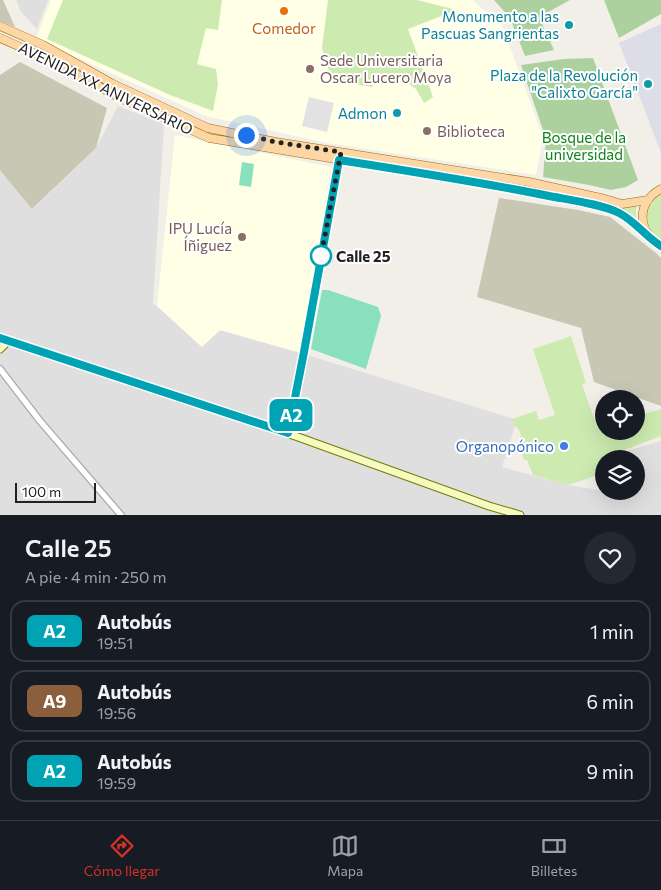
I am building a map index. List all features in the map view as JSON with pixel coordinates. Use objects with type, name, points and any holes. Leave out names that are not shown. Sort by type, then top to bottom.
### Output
[{"type":"main road","name":"AVENIDA XX ANIVERSARIO","points":[[0,26],[43,45],[113,84],[208,128],[340,156],[528,191],[607,208],[621,214],[661,246]]},
{"type":"main road","name":"AVENIDA XX ANIVERSARIO","points":[[0,38],[50,60],[122,99],[209,138],[529,182],[622,204],[648,200]]},
{"type":"main road","points":[[647,234],[643,223],[642,211],[654,192],[661,189]]},
{"type":"main road","points":[[0,338],[288,433],[489,506],[520,515]]},
{"type":"main road","points":[[0,349],[8,341]]},
{"type":"street","points":[[288,433],[340,156]]},
{"type":"street","points":[[0,369],[40,421],[121,515]]},
{"type":"shaded area","points":[[0,0],[3,0],[15,27],[0,21]]},
{"type":"shaded area","points":[[16,0],[48,0],[37,29],[21,12]]},
{"type":"shaded area","name":"Sede Universitaria Oscar Lucero Moya","points":[[51,0],[472,0],[502,25],[543,137],[536,175],[327,143],[206,116],[36,39]]},
{"type":"shaded area","name":"Plaza de la Revolución \"Calixto García\"","points":[[661,24],[661,153],[619,43]]},
{"type":"shaded area","points":[[20,62],[107,108],[96,148],[32,209],[0,170],[0,75]]},
{"type":"shaded area","points":[[309,97],[334,103],[327,132],[302,126]]},
{"type":"shaded area","points":[[118,106],[164,124],[153,304],[202,347],[220,330],[517,420],[502,467],[568,485],[595,490],[595,500],[645,500],[645,450],[630,450],[661,441],[661,515],[0,515],[0,170],[33,209],[96,148]]},
{"type":"shaded area","name":"IPU Lucía Íñiguez","points":[[175,135],[331,167],[301,353],[220,330],[202,347],[157,306]]},
{"type":"shaded area","points":[[499,198],[578,210],[610,217],[661,258],[661,406],[645,400],[645,390],[616,390],[594,382],[581,328],[477,297]]},
{"type":"green space","points":[[63,0],[222,0],[218,30],[206,28],[197,64],[216,69],[218,84],[213,111],[170,95],[47,39]]},
{"type":"green space","points":[[328,0],[417,0],[457,10],[408,29],[433,97],[424,103],[416,89],[408,83],[375,78],[372,87],[342,82],[330,75],[322,48]]},
{"type":"green space","points":[[494,0],[570,0],[539,17],[554,50],[525,56],[510,18]]},
{"type":"green space","points":[[604,0],[661,0],[661,14],[619,38]]},
{"type":"green space","name":"Bosque de la universidad","points":[[593,58],[638,180],[626,187],[611,190],[543,177],[546,139],[521,65],[564,59]]},
{"type":"green space","points":[[242,162],[254,164],[251,187],[239,185]]},
{"type":"green space","points":[[543,189],[622,206],[636,206],[636,223],[621,211],[544,192]]},
{"type":"green space","points":[[661,195],[661,241],[651,231],[647,218],[650,205]]},
{"type":"green space","points":[[322,290],[328,290],[378,307],[381,316],[366,369],[311,349]]},
{"type":"green space","points":[[571,336],[586,383],[582,384],[595,421],[595,440],[645,440],[645,413],[661,409],[661,436],[624,450],[595,450],[595,476],[568,485],[533,475],[527,460],[524,460],[519,444],[521,435],[512,419],[536,411],[539,420],[555,415],[533,349]]},
{"type":"bus line","name":"A2","points":[[0,338],[288,433],[339,160],[528,191],[607,208],[621,214],[661,246]]},
{"type":"place","name":"Comedor","points":[[284,11]]},
{"type":"place","name":"Monumento a las Pascuas Sangrientas","points":[[569,25]]},
{"type":"place","name":"Sede Universitaria Oscar Lucero Moya","points":[[310,69]]},
{"type":"place","name":"Plaza de la Revolución \"Calixto García\"","points":[[648,84]]},
{"type":"place","name":"Admon","points":[[397,113]]},
{"type":"place","name":"Biblioteca","points":[[427,131]]},
{"type":"place","name":"IPU Lucía Íñiguez","points":[[242,237]]},
{"type":"place","name":"Calle 25","points":[[321,256]]},
{"type":"place","name":"Organopónico","points":[[564,446]]},
{"type":"route","points":[[246,135],[276,142],[341,152],[321,256]]}]
